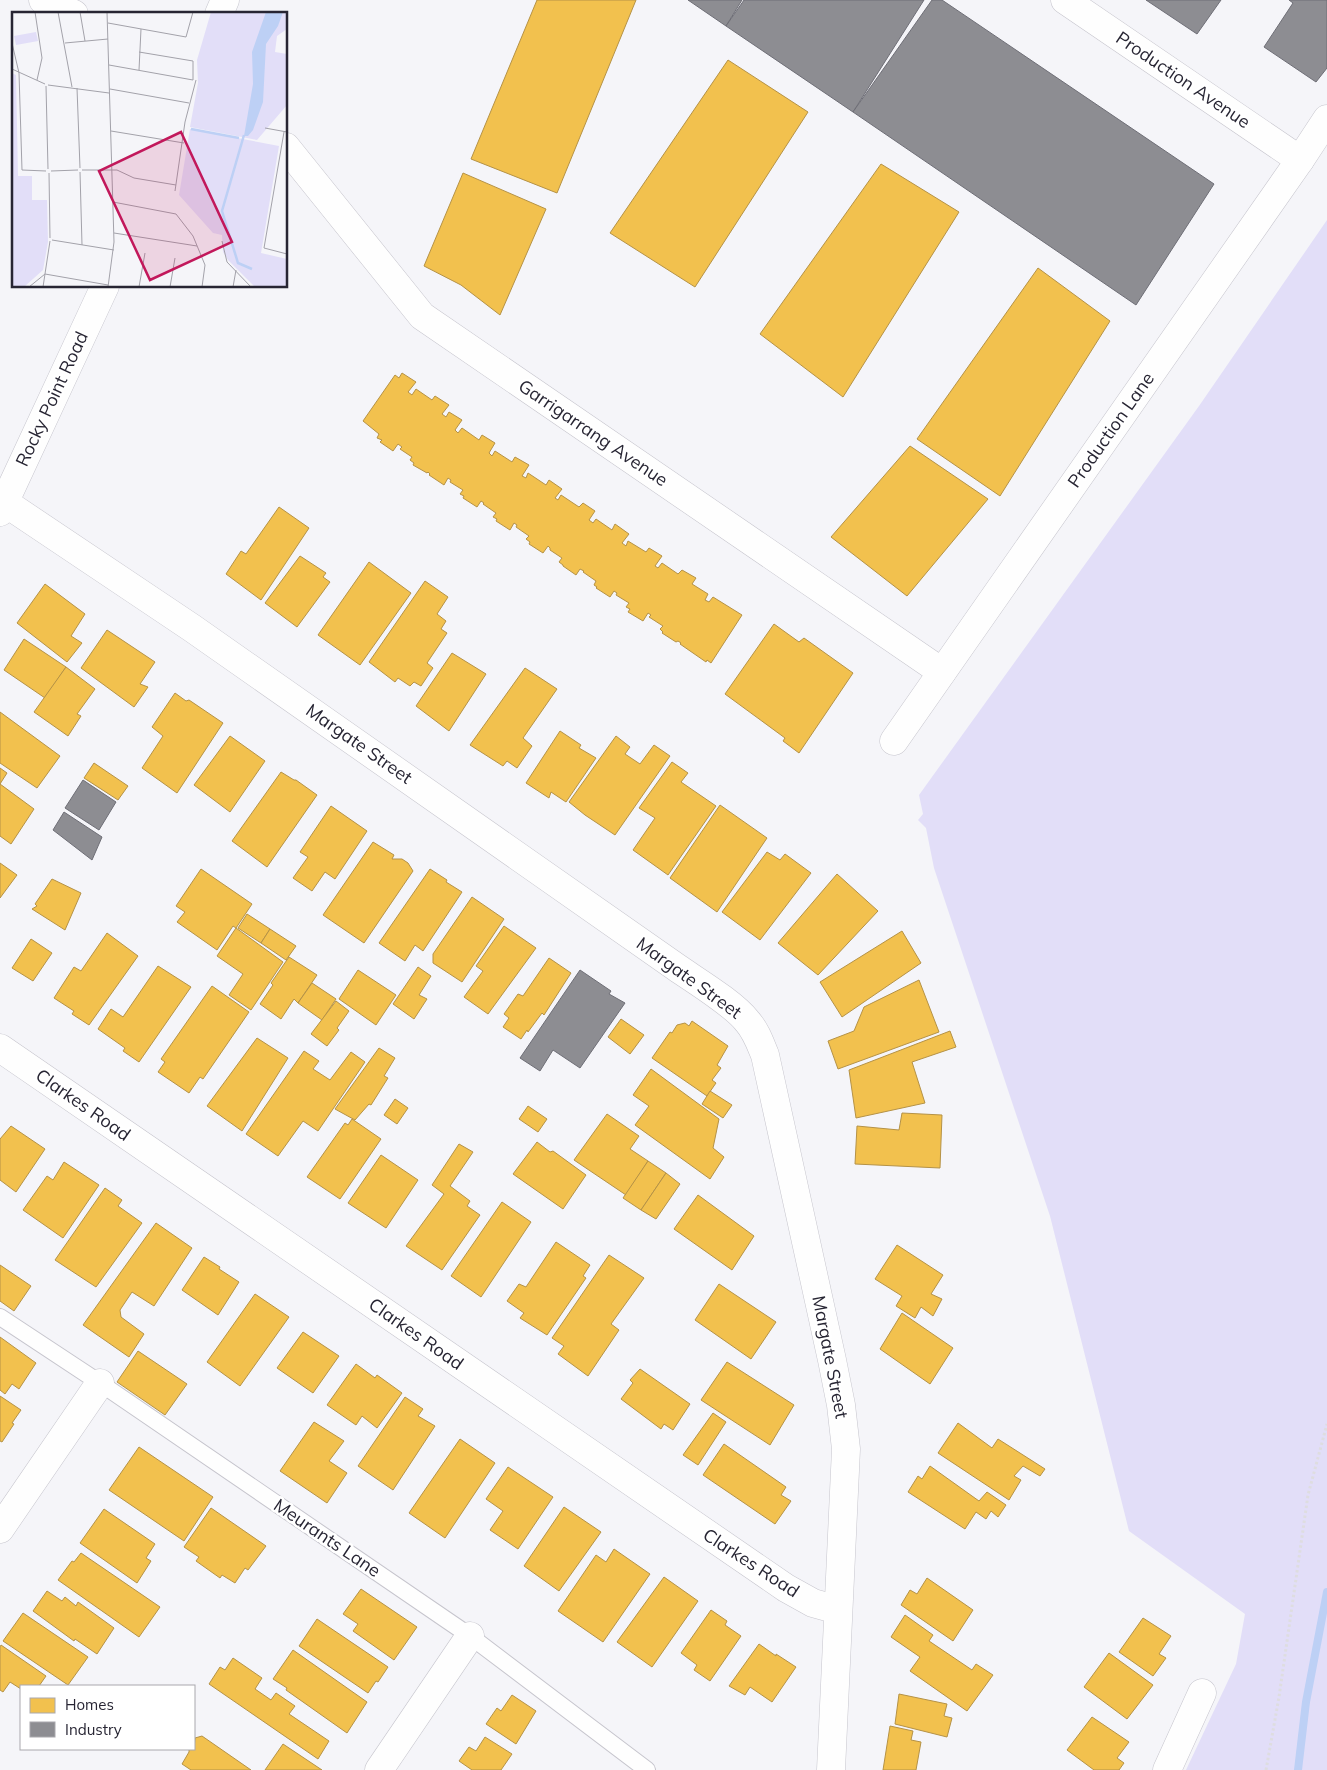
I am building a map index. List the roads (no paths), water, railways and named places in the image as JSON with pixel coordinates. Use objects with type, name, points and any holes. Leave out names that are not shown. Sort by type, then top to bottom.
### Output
[{"type":"street","points":[[43,0],[70,12]]},
{"type":"street","points":[[220,12],[225,0]]},
{"type":"street","name":"Production Avenue","points":[[1065,0],[1300,160]]},
{"type":"street","name":"Production Lane","points":[[894,741],[1327,119]]},
{"type":"street","name":"Garrigarrang Avenue","points":[[288,149],[422,316],[942,672]]},
{"type":"street","name":"Rocky Point Road","points":[[2,507],[104,288]]},
{"type":"street","name":"Margate Street","points":[[2,507],[200,634],[728,1004],[747,1020],[757,1035],[765,1055],[841,1405],[846,1450],[832,1770]]},
{"type":"street","name":"Clarkes Road","points":[[0,1048],[779,1583],[814,1603],[838,1610]]},
{"type":"street","points":[[0,1529],[100,1382]]},
{"type":"street","points":[[379,1770],[470,1636]]},
{"type":"street","points":[[1167,1770],[1202,1693]]},
{"type":"lane","name":"Meurants Lane","points":[[0,1317],[100,1382],[470,1636],[647,1770]]},
{"type":"waterway","points":[[1298,1770],[1306,1702],[1327,1592]]}]
